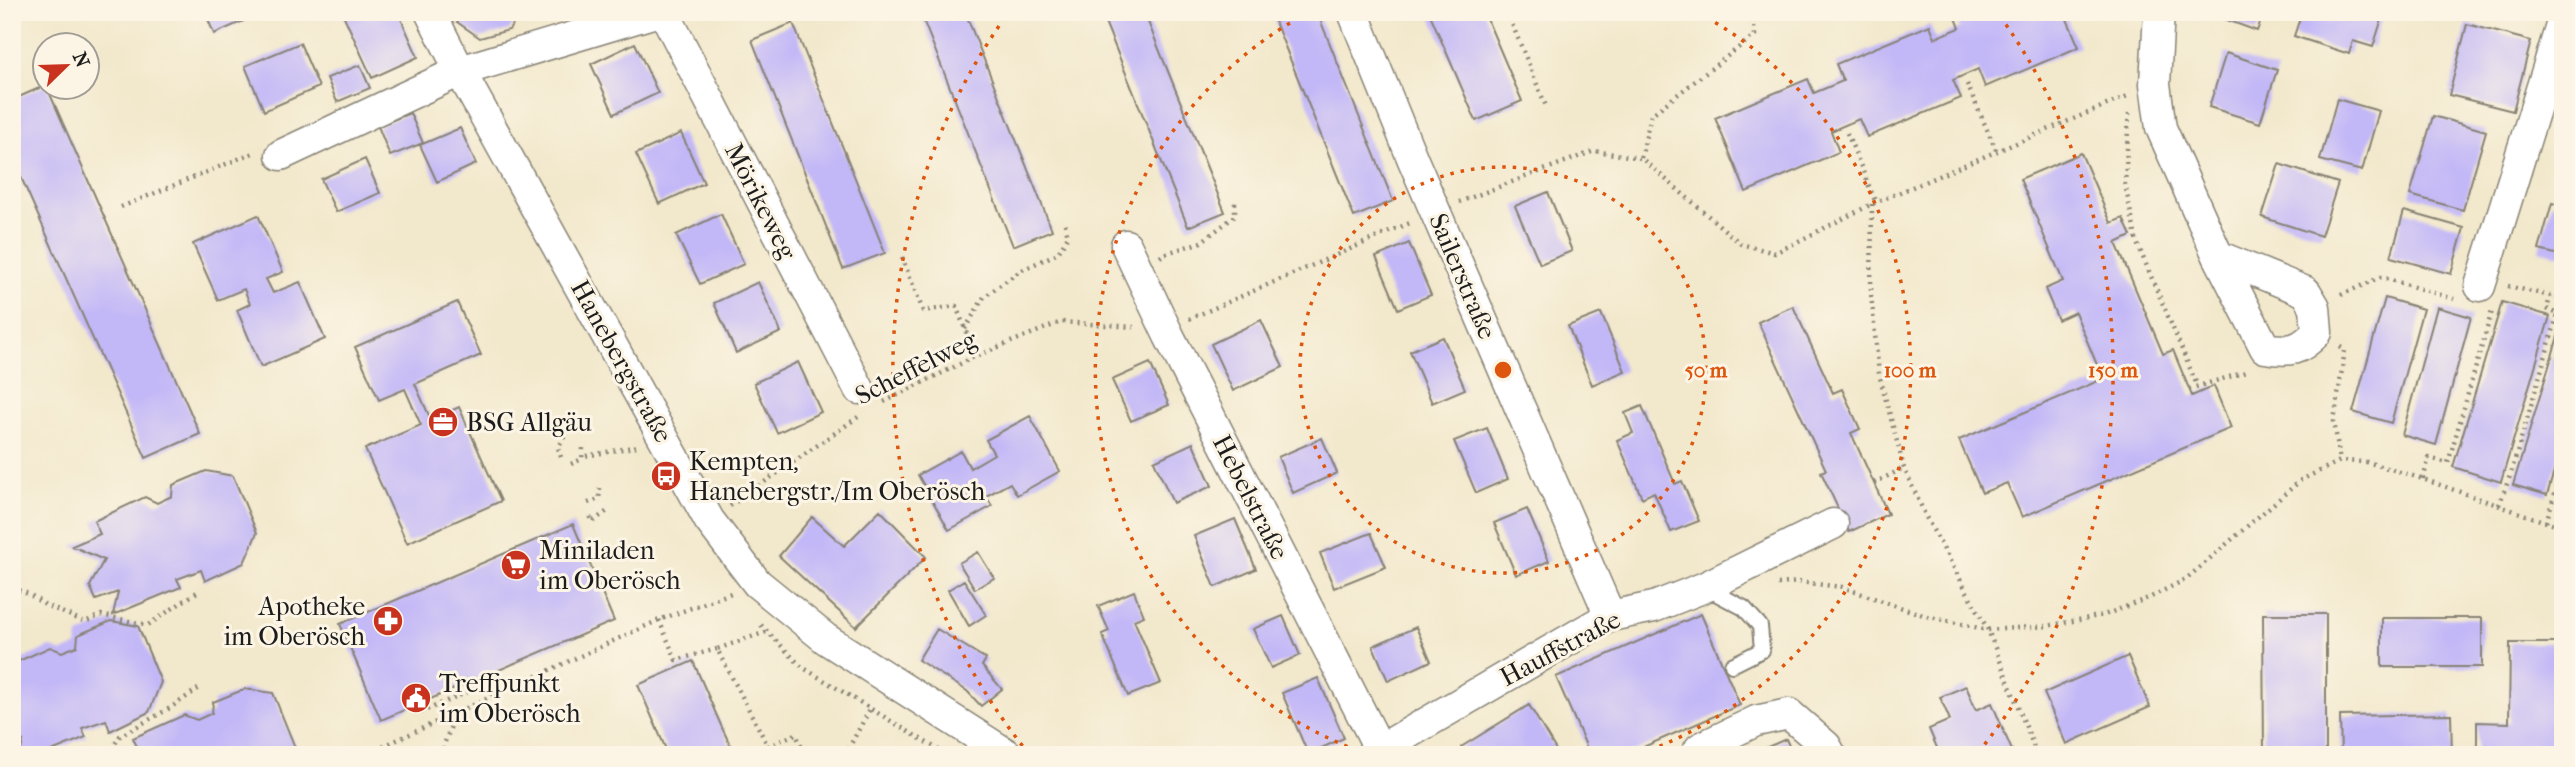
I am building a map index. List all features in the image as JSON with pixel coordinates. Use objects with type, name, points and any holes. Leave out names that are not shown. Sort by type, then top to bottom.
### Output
[{"type":"street","name":"Hanebergstraße","points":[[430,12],[460,71],[709,520],[757,583],[826,639],[1008,755]]},
{"type":"street","points":[[281,155],[460,71],[656,12]]},
{"type":"street","name":"Mörikeweg","points":[[664,12],[869,401]]},
{"type":"street","name":"Sailerstraße","points":[[1353,12],[1435,212],[1610,616]]},
{"type":"street","points":[[2159,12],[2155,84],[2161,128],[2218,256],[2265,348],[2287,351]]},
{"type":"street","points":[[2480,286],[2563,19],[2544,12]]},
{"type":"street","name":"Hebelstraße","points":[[1126,245],[1375,751]]},
{"type":"street","points":[[2218,256],[2306,292],[2315,307],[2317,332],[2306,344],[2248,372]]},
{"type":"street","name":"Hauffstraße","points":[[1375,751],[1610,616],[1654,607],[1705,587],[1833,524]]},
{"type":"street","points":[[1696,755],[1700,748],[1756,721],[1788,714],[1826,746],[1831,755]]},
{"type":"lane","points":[[1705,587],[1744,608],[1760,626],[1762,650],[1732,665]]},
{"type":"path","points":[[1507,12],[1546,106]]},
{"type":"path","points":[[1641,158],[1651,115],[1755,35],[1753,12]]},
{"type":"path","points":[[1967,84],[1997,152]]},
{"type":"path","points":[[1166,329],[1435,212],[1594,151],[1641,158],[1741,244],[1775,253],[1874,204],[2130,95],[2125,184],[2137,243],[2197,384]]},
{"type":"path","points":[[1847,133],[1874,204],[1871,295],[1879,374],[1904,468],[1927,519],[1987,630],[2037,755]]},
{"type":"path","points":[[121,207],[275,144],[281,155]]},
{"type":"path","points":[[1141,276],[1164,254],[1201,242],[1235,216],[1235,198]]},
{"type":"path","points":[[965,329],[984,298],[1020,271],[1058,253],[1068,236],[1064,220]]},
{"type":"path","points":[[902,257],[923,311],[956,306],[976,356]]},
{"type":"path","points":[[2315,307],[2381,277],[2420,288]]},
{"type":"path","points":[[2423,479],[2429,458],[2448,463],[2496,299],[2480,286]]},
{"type":"path","points":[[2539,294],[2563,299]]},
{"type":"path","points":[[2499,505],[2558,314],[2547,309],[2550,297]]},
{"type":"path","name":"Scheffelweg","points":[[709,520],[869,401],[976,356],[1061,322],[1166,329]]},
{"type":"path","points":[[2340,461],[2334,421],[2345,350]]},
{"type":"path","points":[[2189,389],[2197,384],[2248,372]]},
{"type":"path","points":[[561,457],[558,448],[573,424]]},
{"type":"path","points":[[586,456],[642,445]]},
{"type":"path","points":[[571,464],[582,460],[583,449]]},
{"type":"path","points":[[1777,584],[1799,582],[1842,587],[1926,617],[1987,630],[2047,626],[2104,615],[2151,597],[2186,579],[2301,480],[2340,461],[2367,462],[2563,528]]},
{"type":"path","points":[[2546,522],[2563,467]]},
{"type":"path","points":[[1874,483],[1904,468]]},
{"type":"path","points":[[589,503],[599,499],[600,488]]},
{"type":"path","points":[[590,517],[592,522],[609,510]]},
{"type":"path","points":[[363,755],[659,620],[757,583]]},
{"type":"path","points":[[12,588],[85,622],[102,615],[148,625],[200,590]]},
{"type":"path","points":[[659,620],[676,660],[766,632]]},
{"type":"path","points":[[717,649],[771,755]]},
{"type":"path","points":[[419,704],[422,712],[488,683],[493,696]]},
{"type":"path","points":[[108,755],[120,736],[201,687]]},
{"type":"path","points":[[845,755],[870,709]]},
{"type":"path","points":[[440,755],[456,713]]},
{"type":"path","points":[[768,746],[796,734],[805,755]]},
{"type":"path","points":[[2165,755],[2173,751],[2174,755]]},
{"type":"building","points":[[205,12],[264,12],[214,34]]},
{"type":"building","points":[[342,12],[398,12],[418,57],[372,78]]},
{"type":"building","points":[[464,12],[522,12],[509,30],[480,38],[457,22]]},
{"type":"building","points":[[920,12],[965,12],[1052,230],[1013,246]]},
{"type":"building","points":[[1101,12],[1144,12],[1225,212],[1188,227]]},
{"type":"building","points":[[1271,12],[1317,12],[1393,201],[1354,217]]},
{"type":"building","points":[[1429,12],[1484,12],[1522,101],[1476,121]]},
{"type":"building","points":[[2064,12],[2079,47],[1985,87],[1978,69],[1953,80],[1961,98],[1867,137],[1859,119],[1831,131],[1839,152],[1746,192],[1715,118],[1808,79],[1814,93],[1843,81],[1836,64],[1930,25],[1935,38],[1960,28],[1954,13]]},
{"type":"building","points":[[2205,12],[2264,12],[2257,31]]},
{"type":"building","points":[[2302,12],[2384,12],[2373,47],[2353,41],[2349,54],[2294,36]]},
{"type":"building","points":[[793,23],[885,253],[843,269],[752,40]]},
{"type":"building","points":[[2467,24],[2531,41],[2513,111],[2449,95]]},
{"type":"building","points":[[300,43],[319,87],[264,111],[245,66]]},
{"type":"building","points":[[635,43],[658,93],[614,114],[591,64]]},
{"type":"building","points":[[2226,53],[2277,70],[2260,123],[2209,107]]},
{"type":"building","points":[[360,65],[370,88],[337,102],[327,78]]},
{"type":"building","points":[[32,91],[32,102],[54,102],[200,434],[146,458],[12,157],[12,100]]},
{"type":"building","points":[[2337,99],[2379,111],[2362,171],[2320,160]]},
{"type":"building","points":[[410,113],[423,143],[390,156],[378,126]]},
{"type":"building","points":[[2433,116],[2486,131],[2463,210],[2410,195]]},
{"type":"building","points":[[460,128],[476,164],[437,182],[420,145]]},
{"type":"building","points":[[681,133],[704,183],[659,204],[636,154]]},
{"type":"building","points":[[2081,153],[2111,223],[2123,218],[2131,236],[2116,243],[2163,354],[2173,350],[2192,396],[2214,386],[2231,428],[2022,517],[2007,483],[1982,493],[1959,440],[2103,379],[2075,312],[2058,320],[2045,289],[2063,281],[2020,179]]},
{"type":"building","points":[[365,159],[380,193],[336,212],[321,179]]},
{"type":"building","points":[[2279,164],[2338,183],[2321,236],[2262,217]]},
{"type":"building","points":[[1548,192],[1572,251],[1540,264],[1515,206]]},
{"type":"building","points":[[2552,203],[2563,206],[2563,256],[2539,250]]},
{"type":"building","points":[[2404,211],[2464,228],[2451,274],[2391,257]]},
{"type":"building","points":[[721,214],[744,264],[700,284],[676,235]]},
{"type":"building","points":[[258,215],[283,272],[266,279],[273,293],[300,282],[325,339],[261,367],[237,310],[250,304],[244,289],[218,300],[193,244]]},
{"type":"building","points":[[1409,243],[1431,295],[1398,309],[1376,257]]},
{"type":"building","points":[[758,282],[781,332],[736,353],[714,303]]},
{"type":"building","points":[[2385,298],[2423,309],[2391,423],[2353,412]]},
{"type":"building","name":"BSG Allgäu","points":[[457,302],[481,355],[415,384],[431,420],[459,407],[501,501],[407,543],[365,449],[421,425],[405,389],[379,400],[355,347]]},
{"type":"building","points":[[2502,302],[2550,316],[2501,482],[2453,467]]},
{"type":"building","points":[[1793,306],[1833,393],[1842,389],[1860,429],[1851,433],[1888,514],[1849,532],[1821,472],[1826,470],[1758,322]]},
{"type":"building","points":[[2437,307],[2471,317],[2436,445],[2402,435]]},
{"type":"building","points":[[1601,313],[1625,371],[1592,385],[1568,326]]},
{"type":"building","points":[[1261,320],[1283,367],[1233,391],[1211,344]]},
{"type":"building","points":[[2563,320],[2563,442],[2547,495],[2513,485]]},
{"type":"building","points":[[1443,337],[1465,389],[1432,403],[1410,351]]},
{"type":"building","points":[[798,362],[821,412],[777,433],[754,383]]},
{"type":"building","points":[[1150,363],[1169,405],[1131,421],[1112,380]]},
{"type":"building","points":[[1642,406],[1675,484],[1682,481],[1699,521],[1671,532],[1654,492],[1642,498],[1617,440],[1633,433],[1625,413]]},
{"type":"building","points":[[1030,416],[1060,471],[1017,495],[1010,483],[986,496],[992,506],[949,530],[918,475],[961,451],[970,468],[994,454],[986,440]]},
{"type":"building","points":[[1487,428],[1508,479],[1476,493],[1454,441]]},
{"type":"building","points":[[1322,438],[1337,473],[1293,493],[1278,457]]},
{"type":"building","points":[[1193,443],[1212,486],[1173,503],[1154,461]]},
{"type":"building","points":[[206,471],[233,476],[257,533],[244,563],[205,581],[201,570],[177,579],[181,587],[113,615],[118,592],[96,600],[90,586],[104,560],[72,546],[100,534],[94,521],[145,497],[157,503],[172,496],[173,485]]},
{"type":"building","points":[[1527,509],[1549,561],[1516,575],[1494,523]]},
{"type":"building","points":[[880,510],[926,557],[856,627],[779,556],[812,517],[844,546]]},
{"type":"building","points":[[1235,519],[1256,569],[1215,587],[1194,536]]},
{"type":"building","points":[[573,524],[614,621],[381,720],[340,624]]},
{"type":"building","points":[[1371,533],[1386,567],[1334,588],[1320,553]]},
{"type":"building","points":[[978,552],[994,578],[975,589],[959,563]]},
{"type":"building","points":[[964,580],[986,615],[969,626],[948,590]]},
{"type":"building","points":[[1134,591],[1144,616],[1134,620],[1161,683],[1128,696],[1102,634],[1109,631],[1098,606]]},
{"type":"building","points":[[1701,614],[1740,705],[1625,755],[1590,755],[1556,677]]},
{"type":"building","points":[[2263,614],[2326,614],[2326,755],[2264,755]]},
{"type":"building","points":[[1283,616],[1300,655],[1271,668],[1253,629]]},
{"type":"building","points":[[2382,618],[2482,618],[2482,667],[2382,667]]},
{"type":"building","points":[[111,621],[138,626],[161,682],[149,712],[110,731],[106,720],[82,728],[86,737],[42,755],[20,755],[23,741],[12,745],[12,664],[50,647],[62,652],[77,646],[78,635]]},
{"type":"building","points":[[1416,627],[1431,661],[1388,681],[1373,646]]},
{"type":"building","points":[[937,629],[986,659],[982,666],[1002,689],[981,706],[967,691],[918,660]]},
{"type":"building","points":[[2510,643],[2563,643],[2563,755],[2477,755],[2477,722],[2509,723]]},
{"type":"building","points":[[2128,656],[2150,707],[2066,744],[2044,693]]},
{"type":"building","points":[[693,661],[735,755],[668,754],[638,685]]},
{"type":"building","points":[[1318,678],[1344,738],[1308,754],[1282,693]]},
{"type":"building","points":[[1966,686],[1976,710],[1992,703],[2013,753],[1940,755],[1929,729],[1950,720],[1940,697]]},
{"type":"building","points":[[245,689],[273,693],[296,750],[294,755],[130,755],[139,751],[133,738],[184,715],[197,720],[212,713],[213,702]]},
{"type":"building","points":[[1529,705],[1559,755],[1465,755],[1461,747]]},
{"type":"building","points":[[2451,714],[2452,755],[2341,755],[2340,716]]},
{"type":"building","points":[[1786,739],[1793,755],[1749,755]]},
{"type":"place","name":"BSG Allgäu","points":[[443,422]]},
{"type":"place","name":"Kempten, Hanebergstr./Im Oberösch","points":[[666,476]]},
{"type":"place","name":"Miniladen im Oberösch","points":[[516,565]]},
{"type":"place","name":"Apotheke im Oberösch","points":[[388,621]]},
{"type":"place","name":"Treffpunkt im Oberösch","points":[[416,698]]}]
